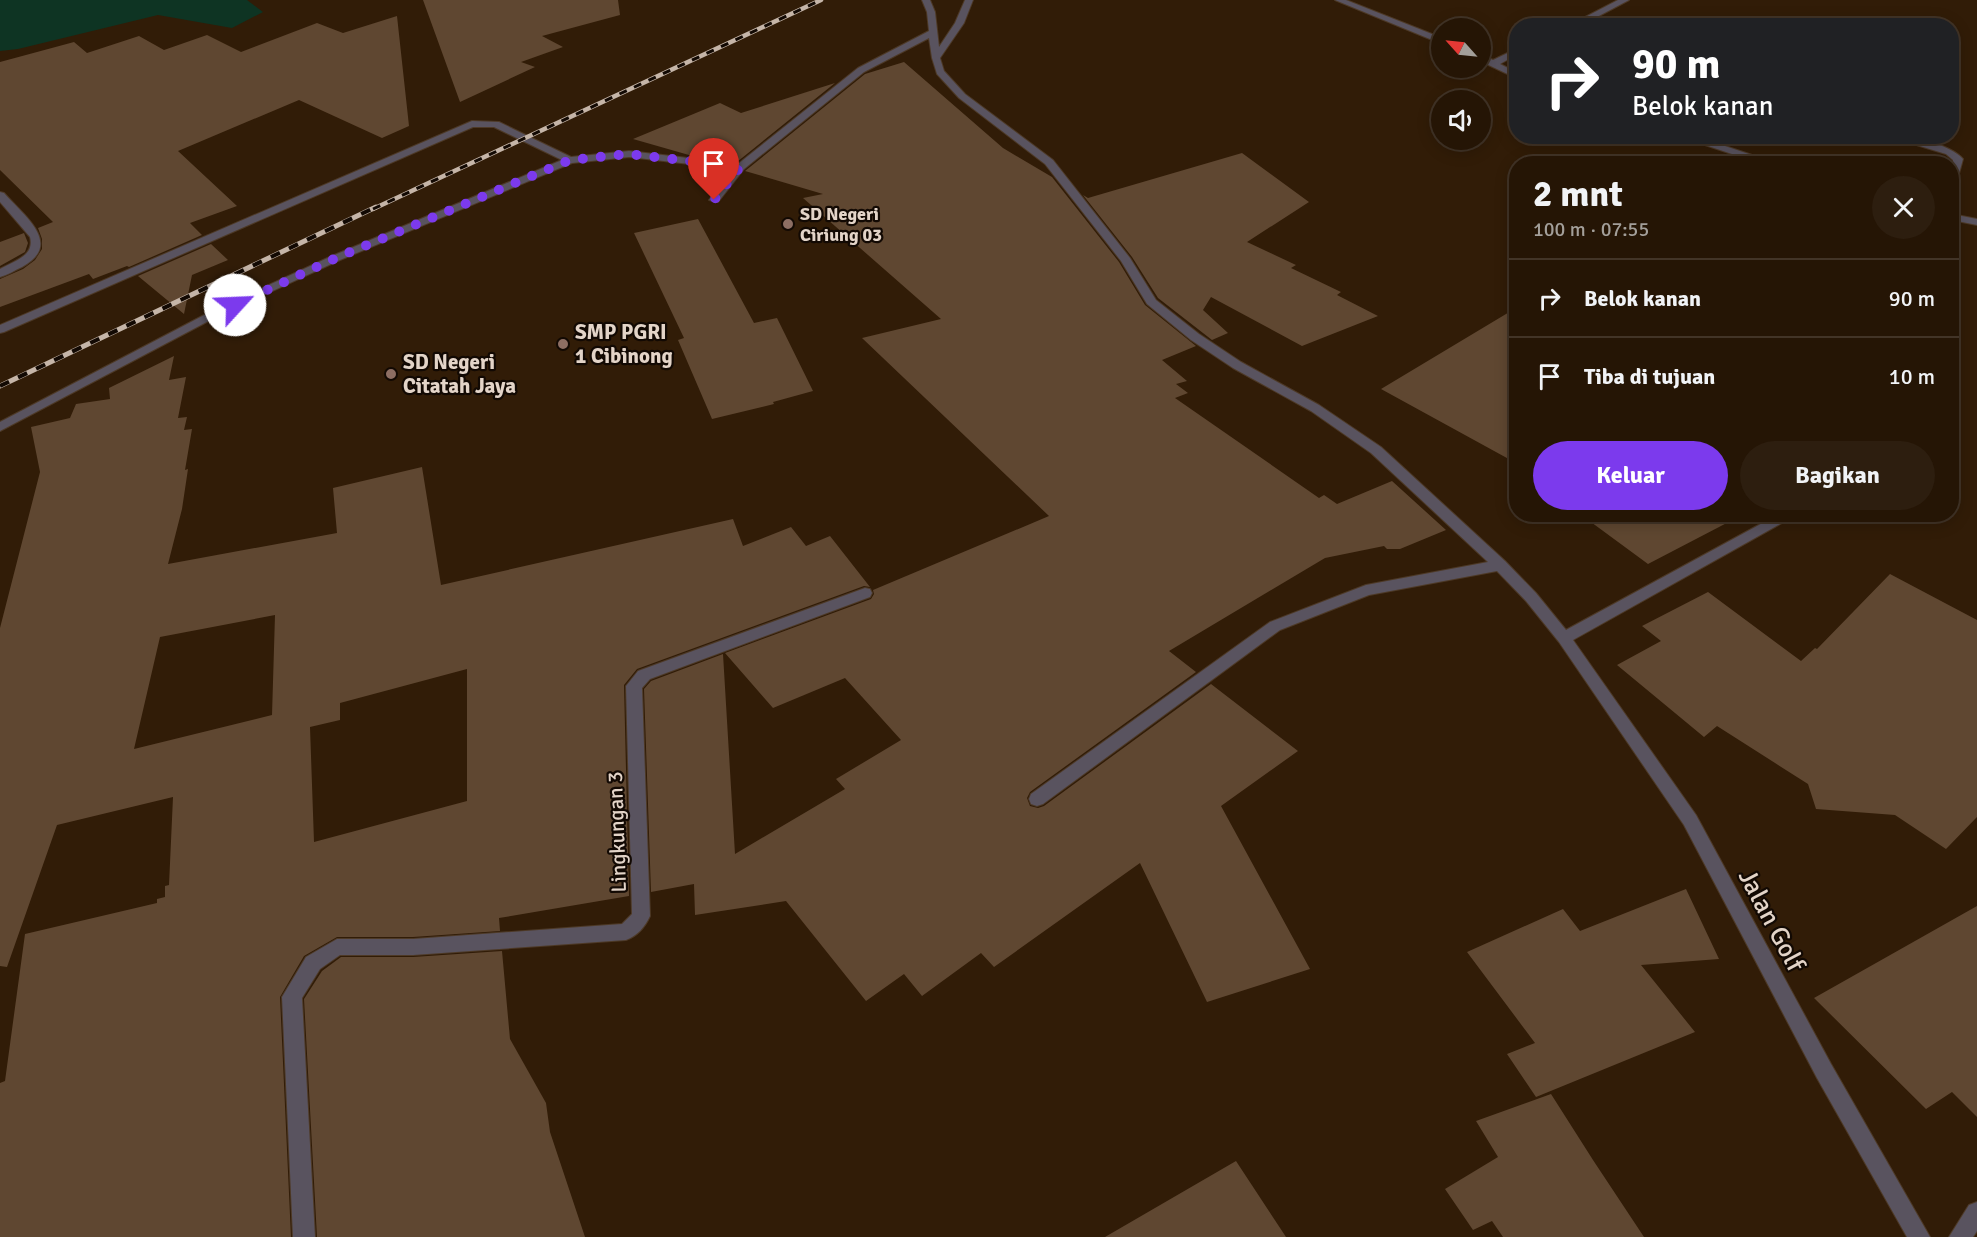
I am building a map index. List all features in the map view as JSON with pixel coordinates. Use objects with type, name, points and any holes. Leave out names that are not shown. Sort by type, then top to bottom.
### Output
[{"type":"street","points":[[926,0],[934,32],[936,58]]},
{"type":"street","points":[[936,58],[966,12],[969,0]]},
{"type":"street","points":[[1340,0],[1431,37]]},
{"type":"street","points":[[1588,18],[1625,0]]},
{"type":"street","points":[[714,200],[740,167],[861,70],[934,32]]},
{"type":"street","points":[[1495,63],[1509,56]]},
{"type":"street","name":"Jalan Golf","points":[[936,58],[940,72],[962,96],[1049,162],[1126,260],[1150,302],[1237,366],[1315,408],[1376,450],[1500,565],[1531,597],[1564,638],[1690,820],[1824,1071],[1918,1237]]},
{"type":"street","points":[[1491,61],[1509,71]]},
{"type":"street","points":[[1,327],[472,124],[496,124],[570,160]]},
{"type":"street","points":[[1709,144],[1748,156]]},
{"type":"street","points":[[1921,144],[1950,152],[1955,156]]},
{"type":"street","points":[[0,428],[225,310],[336,258],[570,160],[629,154],[740,167]]},
{"type":"street","points":[[0,195],[39,243],[37,250],[30,257],[0,274]]},
{"type":"street","points":[[1959,218],[1977,222]]},
{"type":"street","points":[[1564,638],[1776,522]]},
{"type":"street","points":[[1037,799],[1275,626],[1366,590],[1500,565]]},
{"type":"street","name":"Lingkungan 3","points":[[304,1237],[292,997],[313,963],[337,947],[413,946],[626,932],[641,915],[634,686],[644,675],[865,593]]},
{"type":"street","points":[[1960,1237],[1977,1213]]},
{"type":"green space","points":[[0,0],[247,0],[263,12],[232,28],[158,15],[18,49],[0,51]]},
{"type":"building","points":[[423,0],[618,0],[620,15],[542,36],[563,47],[521,62],[535,67],[460,102]]},
{"type":"building","points":[[397,16],[409,126],[382,138],[299,100],[178,151],[237,206],[190,223],[202,235],[129,267],[93,279],[89,274],[0,307],[0,279],[23,269],[35,260],[42,249],[42,239],[38,228],[53,222],[0,170],[0,62],[74,42],[87,53],[139,36],[164,50],[207,35],[241,52],[317,23],[343,33]]},
{"type":"building","points":[[904,62],[1003,148],[1052,177],[1119,262],[1145,305],[1196,346],[1162,360],[1187,381],[1176,384],[1188,393],[1175,398],[1319,498],[1324,495],[1337,504],[1392,481],[1446,530],[1400,549],[1387,549],[1384,546],[1325,558],[1169,651],[1196,672],[1030,792],[1027,798],[1030,806],[1038,808],[1044,806],[1211,684],[1298,751],[1221,806],[1310,969],[1207,1002],[1140,863],[994,967],[981,953],[922,996],[904,974],[866,1001],[786,901],[695,915],[694,884],[651,892],[644,689],[651,681],[723,654],[735,854],[845,789],[836,779],[901,740],[845,678],[773,708],[725,653],[871,599],[874,594],[873,590],[1049,516],[862,338],[941,319],[803,198],[823,194],[745,171],[865,74]]},
{"type":"building","points":[[835,83],[737,162],[696,157],[633,139],[720,103],[741,113]]},
{"type":"building","points":[[1242,153],[1309,202],[1247,242],[1296,265],[1291,268],[1341,292],[1337,295],[1378,316],[1302,346],[1211,297],[1203,310],[1228,333],[1212,340],[1158,298],[1132,257],[1083,195],[1088,198]]},
{"type":"building","points":[[698,219],[754,323],[777,318],[813,391],[773,402],[774,404],[712,419],[678,340],[684,338],[634,233]]},
{"type":"building","points":[[24,233],[28,243],[25,252],[0,266],[0,242]]},
{"type":"building","points":[[211,244],[228,260],[192,275],[184,314],[138,276]]},
{"type":"building","points":[[1509,312],[1509,459],[1381,389]]},
{"type":"building","points":[[174,356],[169,380],[186,377],[178,418],[187,417],[184,430],[192,429],[185,470],[188,469],[182,509],[168,564],[337,533],[333,488],[422,467],[441,585],[733,519],[743,546],[791,527],[806,546],[830,536],[870,587],[864,586],[637,669],[624,685],[629,896],[499,918],[500,931],[413,937],[337,937],[304,956],[280,997],[291,1237],[0,1237],[0,1083],[5,1081],[25,934],[157,903],[157,899],[165,897],[165,886],[169,885],[173,797],[57,825],[7,967],[0,966],[0,628],[40,472],[31,427],[70,418],[76,404],[110,399],[109,388]],"holes":[[[275,615],[272,715],[134,749],[160,637]],[[467,669],[467,801],[314,842],[310,727],[340,720],[340,703]]]},
{"type":"building","points":[[1591,522],[1729,522],[1648,564]]},
{"type":"building","points":[[1890,574],[1977,620],[1977,817],[1946,849],[1895,815],[1816,809],[1808,784],[1717,726],[1704,737],[1617,665],[1661,641],[1642,626],[1708,592],[1801,661],[1815,648],[1817,649]]},
{"type":"building","points":[[1686,889],[1719,959],[1641,965],[1695,1032],[1536,1097],[1507,1054],[1535,1043],[1467,952],[1563,909],[1580,931]]},
{"type":"building","points":[[1977,906],[1977,1117],[1952,1092],[1926,1109],[1814,998]]},
{"type":"building","points":[[502,951],[510,1039],[546,1103],[550,1132],[585,1237],[317,1237],[304,999],[322,971],[341,957],[413,957]]},
{"type":"building","points":[[1551,1094],[1644,1237],[1503,1237],[1492,1221],[1473,1230],[1445,1189],[1498,1157],[1476,1121]]},
{"type":"building","points":[[1236,1161],[1286,1237],[1105,1237]]},
{"type":"railway","points":[[373,209],[821,0]]},
{"type":"railway","points":[[0,386],[376,207]]},
{"type":"place","name":"SD Negeri Ciriung 03","points":[[788,224]]},
{"type":"place","name":"SMP PGRI 1 Cibinong","points":[[563,344]]},
{"type":"place","name":"SD Negeri Citatah Jaya","points":[[391,374]]},
{"type":"route","points":[[235,305],[336,258],[570,160],[629,154],[663,156],[740,167],[714,200]]}]
